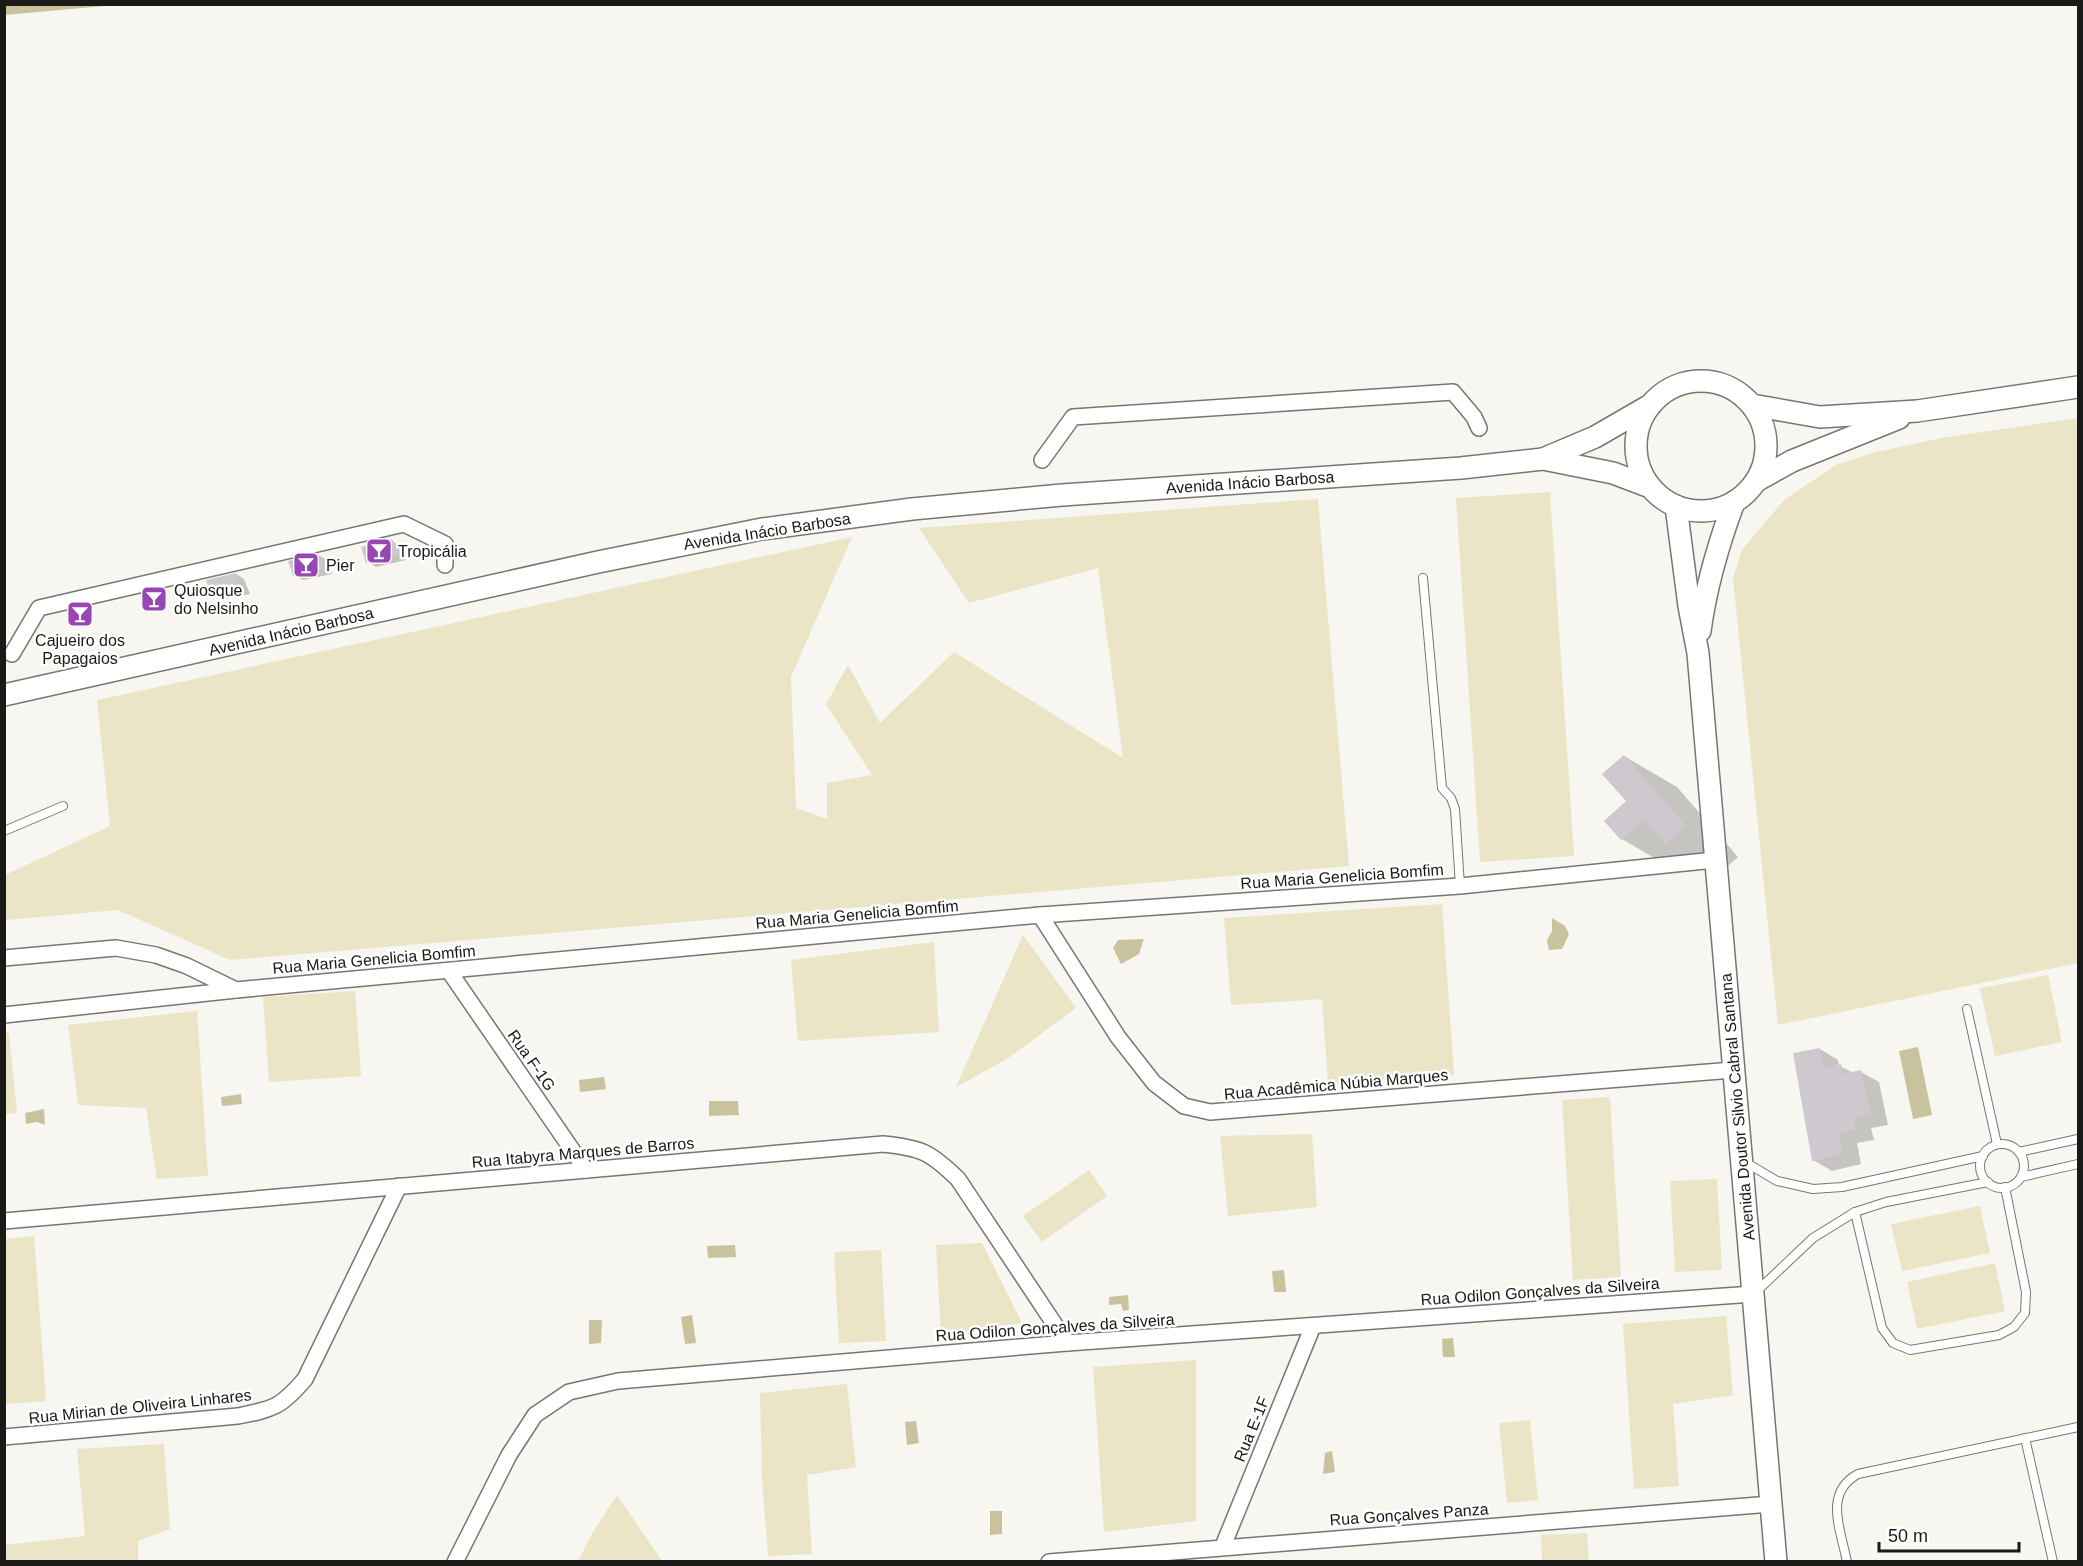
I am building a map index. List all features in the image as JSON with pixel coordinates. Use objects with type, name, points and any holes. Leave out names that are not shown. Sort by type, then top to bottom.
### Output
[{"type":"main road","points":[[1707,380],[1724,384],[1739,393],[1752,405],[1760,419],[1766,443],[1763,467],[1756,482],[1746,493],[1734,502],[1706,511],[1676,506],[1662,498],[1650,487],[1641,472],[1635,439],[1639,422],[1647,407],[1659,394],[1690,381],[1707,380]]},
{"type":"main road","points":[[1752,405],[1820,417],[1917,411],[2079,387]]},
{"type":"main road","name":"Avenida Inácio Barbosa","points":[[4,695],[598,562],[762,529],[912,509],[1062,495],[1461,468],[1543,459],[1595,437],[1647,407]]},
{"type":"main road","points":[[1756,482],[1792,461],[1917,411]]},
{"type":"main road","name":"Avenida Inácio Barbosa","points":[[1543,459],[1613,473],[1650,487]]},
{"type":"main road","name":"Avenida Doutor Silvio Cabral Santana","points":[[1698,653],[1706,592],[1717,549],[1734,502]]},
{"type":"main road","name":"Avenida Doutor Silvio Cabral Santana","points":[[1676,506],[1689,606],[1698,653],[1776,1562]]},
{"type":"street","points":[[1042,460],[1073,417],[1453,392],[1474,417],[1479,428]]},
{"type":"street","points":[[12,654],[39,608],[404,524],[445,544],[445,565]]},
{"type":"street","name":"Rua Maria Genelicia Bomfim","points":[[4,1015],[236,990],[1040,915],[1460,886],[1715,860]]},
{"type":"street","name":"Rua Acadêmica Núbia Marques","points":[[1040,915],[1118,1037],[1154,1083],[1184,1106],[1209,1112],[1732,1070]]},
{"type":"street","points":[[4,958],[116,948],[156,955],[187,966],[236,990]]},
{"type":"street","name":"Rua F-1G","points":[[449,970],[586,1170]]},
{"type":"street","name":"Rua Itabyra Marques de Barros","points":[[4,1221],[883,1144],[914,1147],[939,1160],[958,1179],[1067,1342]]},
{"type":"street","name":"Rua Mirian de Oliveira Linhares","points":[[4,1437],[238,1416],[268,1410],[289,1398],[305,1379],[399,1186]]},
{"type":"street","name":"Rua Odilon Gonçalves da Silveira","points":[[455,1562],[509,1455],[534,1415],[569,1392],[618,1381],[1067,1342],[1753,1294]]},
{"type":"street","name":"Rua E-1F","points":[[1223,1546],[1313,1326]]},
{"type":"street","name":"Rua Gonçalves Panza","points":[[1049,1562],[1223,1546],[1771,1504]]},
{"type":"lane","points":[[1423,578],[1442,788],[1451,798],[1455,809],[1460,886]]},
{"type":"lane","points":[[4,831],[63,806]]},
{"type":"lane","points":[[1967,1009],[1997,1144]]},
{"type":"lane","points":[[2019,1152],[2079,1139]]},
{"type":"lane","points":[[2021,1177],[2024,1164],[2019,1152],[2010,1145],[1997,1144],[1986,1150],[1981,1170],[1988,1182],[1999,1187],[2012,1185],[2021,1177],[2079,1164]]},
{"type":"lane","points":[[1742,1160],[1777,1181],[1813,1189],[1842,1186],[1983,1156]]},
{"type":"lane","points":[[1753,1294],[1813,1238],[1855,1212],[1886,1202],[1988,1182]]},
{"type":"lane","points":[[1855,1212],[1882,1328],[1893,1343],[1910,1350],[2000,1335],[2014,1327],[2025,1313],[2026,1292],[2006,1187]]},
{"type":"lane","points":[[1847,1562],[1836,1503],[1839,1492],[1847,1480],[1858,1474],[2079,1427]]},
{"type":"lane","points":[[2025,1438],[2053,1562]]},
{"type":"shaded area","points":[[5,4],[116,4],[116,5],[5,15]]},
{"type":"shaded area","points":[[2078,418],[2078,963],[1778,1025],[1733,578],[1742,550],[1784,500],[1836,465],[1872,453],[1941,438]]},
{"type":"shaded area","points":[[1550,492],[1574,856],[1480,862],[1456,498]]},
{"type":"shaded area","points":[[1318,499],[1349,866],[230,960],[118,910],[5,920],[5,875],[110,826],[97,700],[852,537],[791,677],[796,808],[827,819],[827,783],[872,775],[826,704],[848,665],[880,723],[954,652],[1123,758],[1098,568],[969,603],[919,528]]},
{"type":"shaded area","points":[[1442,904],[1454,1075],[1328,1083],[1322,999],[1231,1005],[1224,918]]},
{"type":"shaded area","points":[[1552,918],[1565,926],[1569,934],[1562,949],[1549,950],[1547,940],[1552,931]]},
{"type":"shaded area","points":[[1023,935],[1076,1008],[1007,1059],[956,1087]]},
{"type":"shaded area","points":[[1144,939],[1139,954],[1121,964],[1113,948],[1118,940]]},
{"type":"shaded area","points":[[934,942],[939,1032],[798,1041],[791,960]]},
{"type":"shaded area","points":[[2048,975],[2062,1042],[1995,1056],[1980,988]]},
{"type":"shaded area","points":[[355,991],[361,1076],[269,1082],[263,997]]},
{"type":"shaded area","points":[[197,1011],[208,1176],[157,1179],[146,1108],[78,1105],[68,1025]]},
{"type":"shaded area","points":[[5,1033],[9,1033],[17,1113],[5,1114]]},
{"type":"shaded area","points":[[1918,1047],[1932,1115],[1913,1119],[1899,1051]]},
{"type":"shaded area","points":[[604,1077],[606,1089],[580,1092],[579,1080]]},
{"type":"shaded area","points":[[241,1094],[242,1104],[222,1106],[221,1097]]},
{"type":"shaded area","points":[[1610,1097],[1621,1277],[1573,1280],[1562,1100]]},
{"type":"shaded area","points":[[709,1101],[738,1101],[739,1115],[709,1116]]},
{"type":"shaded area","points":[[44,1109],[45,1125],[37,1122],[26,1124],[25,1113]]},
{"type":"shaded area","points":[[1312,1134],[1317,1207],[1228,1216],[1220,1136]]},
{"type":"shaded area","points":[[1089,1170],[1107,1196],[1042,1242],[1023,1216]]},
{"type":"shaded area","points":[[1717,1179],[1722,1270],[1675,1272],[1670,1181]]},
{"type":"shaded area","points":[[1980,1206],[1990,1253],[1902,1271],[1891,1224]]},
{"type":"shaded area","points":[[34,1236],[46,1401],[5,1404],[5,1239]]},
{"type":"shaded area","points":[[982,1243],[1022,1323],[941,1336],[936,1245]]},
{"type":"shaded area","points":[[735,1245],[736,1257],[708,1258],[707,1246]]},
{"type":"shaded area","points":[[881,1250],[886,1341],[839,1343],[834,1252]]},
{"type":"shaded area","points":[[1995,1263],[2005,1311],[1917,1329],[1907,1282]]},
{"type":"shaded area","points":[[1284,1270],[1286,1292],[1274,1292],[1272,1271]]},
{"type":"shaded area","points":[[1128,1295],[1129,1310],[1123,1311],[1121,1304],[1109,1305],[1109,1297]]},
{"type":"shaded area","points":[[692,1315],[696,1343],[685,1344],[681,1317]]},
{"type":"shaded area","points":[[1726,1316],[1733,1395],[1673,1404],[1679,1486],[1634,1489],[1623,1324]]},
{"type":"shaded area","points":[[589,1320],[602,1320],[601,1343],[589,1344]]},
{"type":"shaded area","points":[[1453,1338],[1455,1357],[1443,1357],[1442,1339]]},
{"type":"shaded area","points":[[1196,1360],[1196,1521],[1104,1532],[1093,1367]]},
{"type":"shaded area","points":[[847,1384],[856,1467],[807,1475],[812,1554],[768,1556],[762,1479],[760,1393]]},
{"type":"shaded area","points":[[1530,1420],[1538,1500],[1507,1503],[1499,1423]]},
{"type":"shaded area","points":[[916,1421],[919,1443],[907,1445],[905,1422]]},
{"type":"shaded area","points":[[164,1444],[170,1529],[138,1541],[138,1561],[5,1561],[5,1545],[85,1536],[77,1449]]},
{"type":"shaded area","points":[[1332,1451],[1335,1472],[1323,1474],[1325,1453]]},
{"type":"shaded area","points":[[617,1495],[662,1561],[578,1561],[593,1532]]},
{"type":"shaded area","points":[[990,1511],[1002,1511],[1002,1534],[990,1535]]},
{"type":"shaded area","points":[[1587,1533],[1589,1561],[1542,1561],[1541,1535]]},
{"type":"building","name":"Tropicália","points":[[392,539],[398,555],[366,563],[361,547]]},
{"type":"building","name":"Pier","points":[[318,554],[324,569],[293,576],[288,561]]},
{"type":"building","points":[[236,573],[242,589],[211,596],[206,580]]},
{"type":"building","points":[[1624,755],[1686,826],[1665,844],[1644,820],[1621,840],[1604,821],[1626,801],[1602,774]]},
{"type":"building","points":[[1820,1048],[1824,1068],[1841,1064],[1843,1074],[1861,1070],[1871,1115],[1854,1118],[1856,1130],[1839,1133],[1843,1154],[1812,1161],[1793,1053]]},
{"type":"place","name":"Tropicália","points":[[379,551]]},
{"type":"place","name":"Pier","points":[[306,565]]},
{"type":"place","name":"Quiosque do Nelsinho","points":[[154,599]]},
{"type":"place","name":"Cajueiro dos Papagaios","points":[[80,614]]}]
